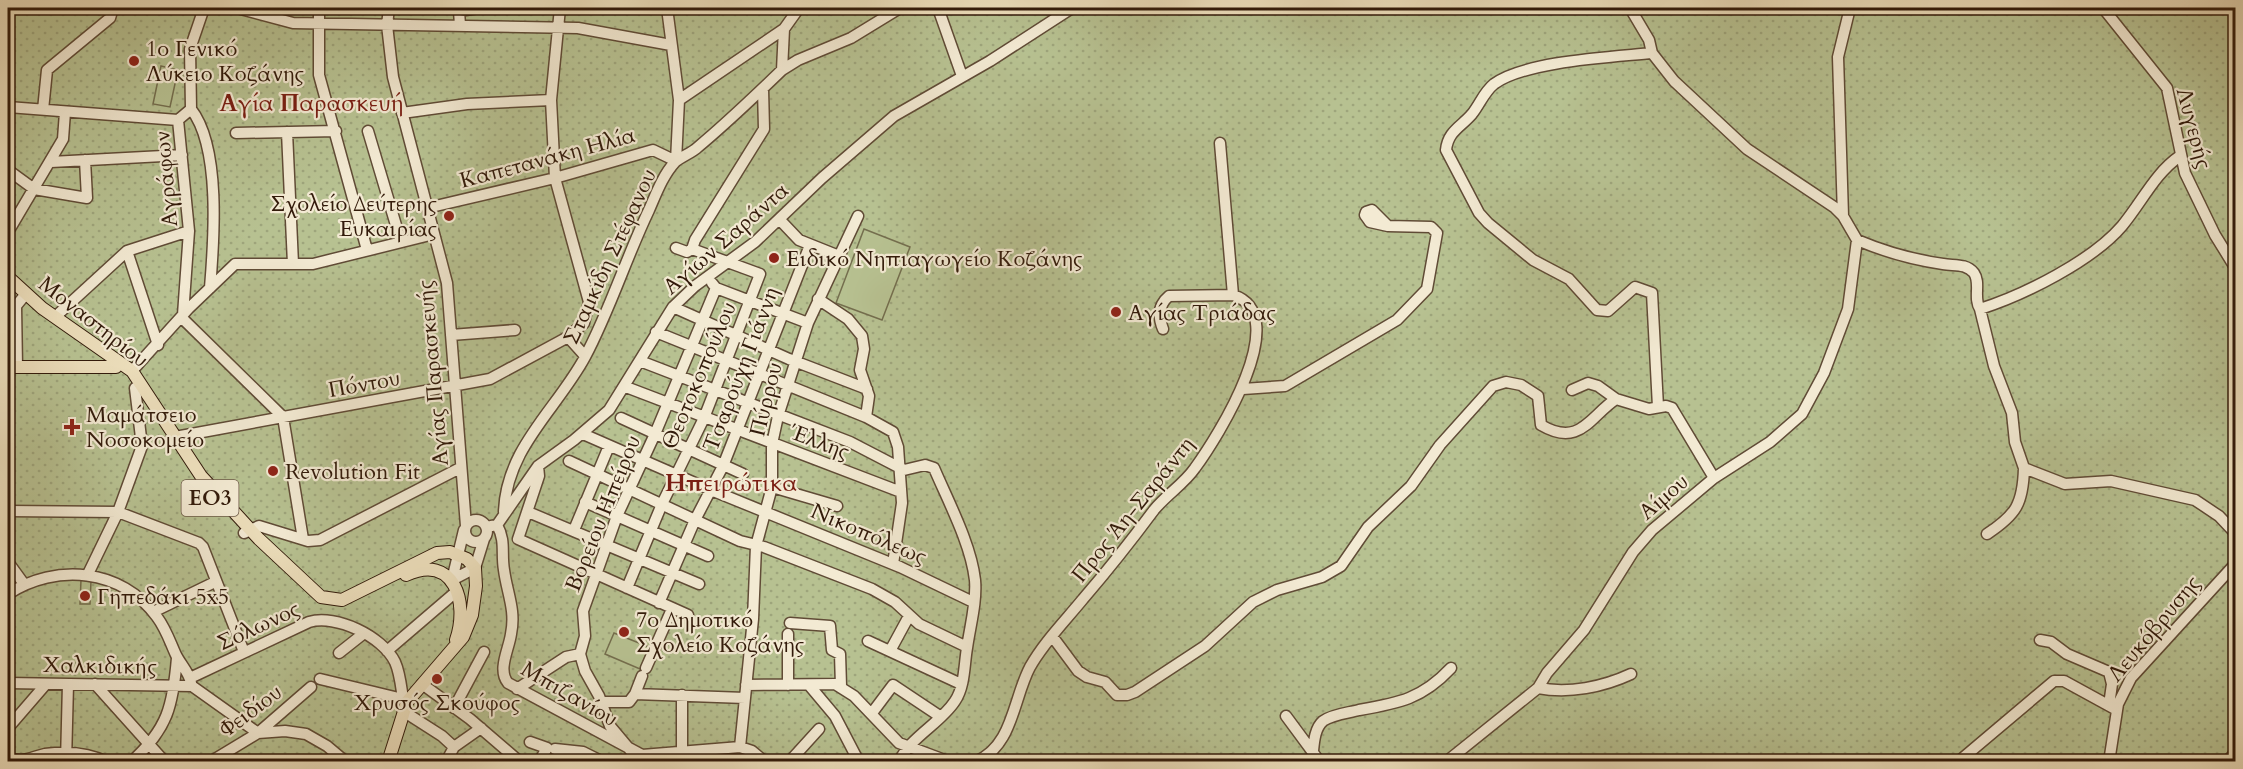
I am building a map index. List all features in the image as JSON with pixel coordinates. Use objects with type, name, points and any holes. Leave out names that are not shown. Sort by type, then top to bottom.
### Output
[{"type":"main road","name":"Μοναστηρίου","points":[[8,281],[22,298],[132,371],[201,489],[321,597],[334,601],[342,600],[432,555],[446,552],[456,553]]},
{"type":"main road","name":"Μοναστηρίου","points":[[22,298],[55,317],[93,346],[135,388],[172,439]]},
{"type":"main road","points":[[87,367],[93,346]]},
{"type":"main road","points":[[12,367],[116,368]]},
{"type":"main road","name":"Μοναστηρίου","points":[[246,531],[311,598],[331,607],[346,605],[419,570],[434,569],[454,585]]},
{"type":"main road","points":[[388,762],[404,704],[463,637],[469,624],[476,596],[475,568],[456,553]]},
{"type":"main road","points":[[450,652],[460,624],[454,585]]},
{"type":"street","points":[[43,110],[47,70],[110,18],[113,8]]},
{"type":"street","name":"Αγράφων","points":[[182,318],[189,231],[178,120],[191,109],[190,50],[204,8]]},
{"type":"street","points":[[237,8],[283,22],[558,27],[604,31],[671,45]]},
{"type":"street","points":[[319,8],[319,75],[367,250]]},
{"type":"street","name":"Αγίας Παρασκευής","points":[[389,8],[387,25],[393,77],[447,283],[460,468],[464,510],[469,525]]},
{"type":"street","points":[[460,25],[459,11],[479,8]]},
{"type":"street","points":[[561,8],[551,100],[555,178],[589,302],[584,322],[568,337],[585,356]]},
{"type":"street","points":[[667,8],[680,100],[676,161]]},
{"type":"street","points":[[680,100],[784,29],[799,8]]},
{"type":"street","name":"Σταμκίδη Στέφανου","points":[[504,512],[505,491],[513,465],[526,441],[555,405],[585,356],[638,233],[663,180],[676,161],[697,148],[782,70],[798,60],[850,38],[900,8]]},
{"type":"street","points":[[938,8],[962,76]]},
{"type":"street","name":"Αγίων Σαράντα","points":[[475,568],[484,539],[492,526],[538,466],[583,434],[609,410],[626,387],[656,332],[673,307],[780,220],[822,178],[887,122],[1072,8]]},
{"type":"street","points":[[1630,8],[1649,40],[1652,53],[1674,81],[1725,131],[1843,216],[1857,240],[1923,260],[1966,267],[1976,278],[1977,304],[1994,366],[2012,413],[2015,442],[2024,468],[2021,496],[2016,511],[2006,522],[1987,534]]},
{"type":"street","points":[[1843,216],[1838,57],[1850,8]]},
{"type":"street","name":"Λυγερής","points":[[2103,8],[2167,88],[2178,132],[2180,156],[2198,201],[2235,269]]},
{"type":"street","points":[[782,70],[784,29]]},
{"type":"street","points":[[1652,53],[1553,64],[1508,77],[1488,90],[1473,114],[1451,134],[1446,150],[1479,213],[1488,223],[1533,260],[1569,279],[1597,310],[1608,311],[1635,288],[1652,293],[1656,331],[1658,407]]},
{"type":"street","points":[[676,248],[687,252],[692,249],[695,240],[764,129],[763,89]]},
{"type":"street","points":[[402,113],[467,104],[551,100]]},
{"type":"street","points":[[8,107],[178,120]]},
{"type":"street","points":[[191,109],[204,129],[214,200],[210,288]]},
{"type":"street","points":[[11,226],[63,139],[65,112]]},
{"type":"street","points":[[236,133],[336,131]]},
{"type":"street","points":[[368,131],[401,242]]},
{"type":"street","points":[[286,132],[293,264]]},
{"type":"street","points":[[1163,329],[1159,312],[1163,301],[1169,296],[1233,295],[1220,143]]},
{"type":"street","name":"Καπετανάκη Ηλία","points":[[427,208],[555,178],[653,150],[676,161]]},
{"type":"street","points":[[51,162],[182,155]]},
{"type":"street","points":[[1980,309],[2036,285],[2098,249],[2123,225],[2157,176],[2180,156]]},
{"type":"street","points":[[8,170],[34,189],[87,198],[85,160]]},
{"type":"street","name":"Πύρρου","points":[[740,747],[753,619],[756,546],[772,487],[772,444],[778,416],[808,323],[858,216]]},
{"type":"street","points":[[780,220],[799,240],[839,256]]},
{"type":"street","points":[[1243,389],[1285,386],[1397,320],[1421,297],[1429,284],[1437,233],[1431,227],[1388,226]]},
{"type":"street","points":[[55,317],[127,251],[189,231]]},
{"type":"street","points":[[132,371],[235,264],[313,264],[434,234]]},
{"type":"street","name":"Αίμου","points":[[1446,762],[1538,688],[1547,673],[1595,614],[1644,539],[1662,521],[1714,478],[1785,431],[1802,414],[1816,392],[1848,309],[1857,240]]},
{"type":"street","name":"Τσαρούχη Γιάννη","points":[[659,603],[695,520],[723,466],[810,245]]},
{"type":"street","points":[[692,249],[730,262]]},
{"type":"street","points":[[127,251],[158,345]]},
{"type":"street","name":"Θεοτοκοπούλου","points":[[627,588],[662,504],[704,418],[760,274],[730,262]]},
{"type":"street","points":[[708,277],[716,288],[808,323]]},
{"type":"street","name":"Βορείου Ηπείρου","points":[[631,751],[610,726],[585,671],[580,654],[585,636],[583,611],[617,516],[655,434],[701,319],[716,288]]},
{"type":"street","name":"Προς Άη-Σαράντη","points":[[975,762],[994,751],[1001,741],[1029,669],[1052,636],[1121,554],[1162,500],[1194,470],[1232,411],[1243,389],[1256,321],[1251,306],[1242,298],[1233,295]]},
{"type":"street","points":[[12,367],[16,312],[22,298]]},
{"type":"street","points":[[818,299],[848,319],[862,336],[864,349],[860,370],[868,396],[866,417]]},
{"type":"street","points":[[673,307],[794,362],[867,389]]},
{"type":"street","points":[[182,318],[283,417],[303,539]]},
{"type":"street","points":[[451,335],[515,330]]},
{"type":"street","points":[[656,332],[866,417],[893,432],[898,447],[900,492],[900,521],[893,564]]},
{"type":"street","name":"Πόντου","points":[[172,439],[490,379],[568,337]]},
{"type":"street","points":[[640,361],[850,442],[898,468],[907,471],[925,465],[934,468],[973,570],[973,602],[957,698],[941,717],[908,748],[899,762]]},
{"type":"street","points":[[1052,636],[1078,671],[1105,682],[1117,694],[1127,695],[1205,646],[1253,602],[1277,590],[1322,577],[1341,566],[1368,526],[1405,493],[1440,445],[1493,386],[1506,382],[1530,389],[1538,396],[1541,425],[1565,432],[1584,429],[1616,399]]},
{"type":"street","points":[[1572,390],[1588,383],[1598,386],[1616,399],[1638,407],[1672,408],[1679,415],[1714,478]]},
{"type":"street","name":"Έλλης","points":[[626,387],[900,492]]},
{"type":"street","points":[[88,574],[118,512],[142,446],[135,388]]},
{"type":"street","points":[[621,418],[743,474]]},
{"type":"street","name":"Νικοπόλεως","points":[[583,434],[711,490],[893,564],[973,602]]},
{"type":"street","points":[[573,530],[609,446]]},
{"type":"street","points":[[569,461],[756,546],[872,589],[895,602],[908,612],[909,616],[967,647]]},
{"type":"street","points":[[538,466],[540,471],[518,539],[687,615]]},
{"type":"street","points":[[246,531],[259,526],[303,539],[320,540],[460,468]]},
{"type":"street","points":[[2024,468],[2066,484],[2111,481],[2195,500],[2219,516],[2235,534]]},
{"type":"street","points":[[772,487],[837,506]]},
{"type":"street","points":[[585,502],[708,556]]},
{"type":"street","points":[[8,511],[118,512],[199,543],[203,547],[244,652]]},
{"type":"street","points":[[528,512],[699,584]]},
{"type":"street","points":[[469,525],[492,526]]},
{"type":"street","points":[[469,525],[466,537],[471,542],[484,539]]},
{"type":"street","points":[[454,585],[456,553],[469,525]]},
{"type":"street","name":"Μπιζανίου","points":[[492,526],[505,545],[504,572],[513,610],[505,680],[517,689],[642,755],[660,758],[682,753],[740,747]]},
{"type":"street","points":[[8,562],[24,584]]},
{"type":"street","name":"Λευκόβρυσης","points":[[2109,762],[2113,707],[2122,692],[2131,678],[2235,562]]},
{"type":"street","points":[[404,704],[398,670],[387,651],[454,585],[475,568]]},
{"type":"street","points":[[8,594],[24,584],[56,574],[88,574],[127,590],[153,612],[163,626],[191,682],[258,733],[285,731],[306,734],[327,746],[346,762]]},
{"type":"street","points":[[153,612],[215,582]]},
{"type":"street","points":[[601,702],[629,702],[672,609]]},
{"type":"street","points":[[890,651],[909,616]]},
{"type":"street","name":"Σόλωνος","points":[[191,682],[244,652],[309,622],[323,619],[363,634],[387,651]]},
{"type":"street","points":[[788,685],[789,629],[830,626],[832,650],[840,654],[841,686]]},
{"type":"street","points":[[339,653],[363,634]]},
{"type":"street","points":[[2040,640],[2050,642],[2067,654],[2109,672],[2113,707]]},
{"type":"street","points":[[868,641],[961,684]]},
{"type":"street","points":[[454,708],[483,652]]},
{"type":"street","points":[[517,689],[566,657],[580,654]]},
{"type":"street","points":[[131,762],[150,745],[166,719],[175,686],[177,658]]},
{"type":"street","points":[[1313,751],[1315,736],[1322,722],[1338,715],[1410,699],[1433,686],[1451,668]]},
{"type":"street","points":[[1538,688],[1552,690],[1595,687],[1631,674]]},
{"type":"street","points":[[320,679],[404,704],[454,747]]},
{"type":"street","points":[[1958,762],[2054,681],[2064,681],[2113,707]]},
{"type":"street","name":"Χαλκιδικής","points":[[8,683],[175,686],[191,682]]},
{"type":"street","points":[[8,728],[45,684]]},
{"type":"street","points":[[66,757],[68,684]]},
{"type":"street","points":[[95,684],[165,762]]},
{"type":"street","points":[[422,684],[482,728],[520,762]]},
{"type":"street","points":[[746,685],[841,686],[872,713],[899,743],[950,762]]},
{"type":"street","points":[[809,685],[835,717],[859,762]]},
{"type":"street","points":[[872,713],[893,685],[941,717]]},
{"type":"street","name":"Φειδίου","points":[[210,762],[258,733],[311,687]]},
{"type":"street","points":[[634,694],[745,698]]},
{"type":"street","points":[[681,695],[682,753]]},
{"type":"street","points":[[1286,716],[1320,762]]},
{"type":"street","points":[[446,762],[454,747],[482,728]]},
{"type":"street","points":[[789,762],[819,729]]},
{"type":"street","points":[[530,742],[551,748],[583,752],[603,762]]},
{"type":"street","points":[[740,747],[752,751],[765,762]]},
{"type":"street","points":[[539,762],[551,748]]},
{"type":"street","points":[[2226,762],[2235,752]]},
{"type":"street","points":[[8,757],[19,761],[44,754],[66,757],[87,754],[107,762]]},
{"type":"green space","points":[[8,8],[2235,8],[2235,761],[8,761]]},
{"type":"green space","points":[[161,66],[178,70],[170,107],[153,104]]},
{"type":"green space","points":[[864,229],[910,247],[882,320],[836,303]]},
{"type":"green space","name":"Γηπεδάκι 5x5","points":[[81,580],[91,581],[90,604],[80,604]]},
{"type":"green space","points":[[614,633],[649,647],[640,669],[605,654]]},
{"type":"place","name":"1ο Γενικό Λύκειο Κοζάνης","points":[[134,61]]},
{"type":"place","name":"Σχολείο Δεύτερης Ευκαιρίας","points":[[449,216]]},
{"type":"place","name":"Ειδικό Νηπιαγωγείο Κοζάνης","points":[[774,258]]},
{"type":"place","name":"Αγίας Τριάδας","points":[[1116,312]]},
{"type":"place","name":"Μαμάτσειο Νοσοκομείο","points":[[72,427]]},
{"type":"place","name":"Revolution Fit","points":[[273,471]]},
{"type":"place","name":"Γηπεδάκι 5x5","points":[[85,596]]},
{"type":"place","name":"7ο Δημοτικό Σχολείο Κοζάνης","points":[[624,632]]},
{"type":"place","name":"Χρυσός Σκούφος","points":[[437,679]]},
{"type":"district","name":"Αγία Παρασκευή","points":[[312,103]]},
{"type":"district","name":"Ηπειρώτικα","points":[[731,483]]}]
